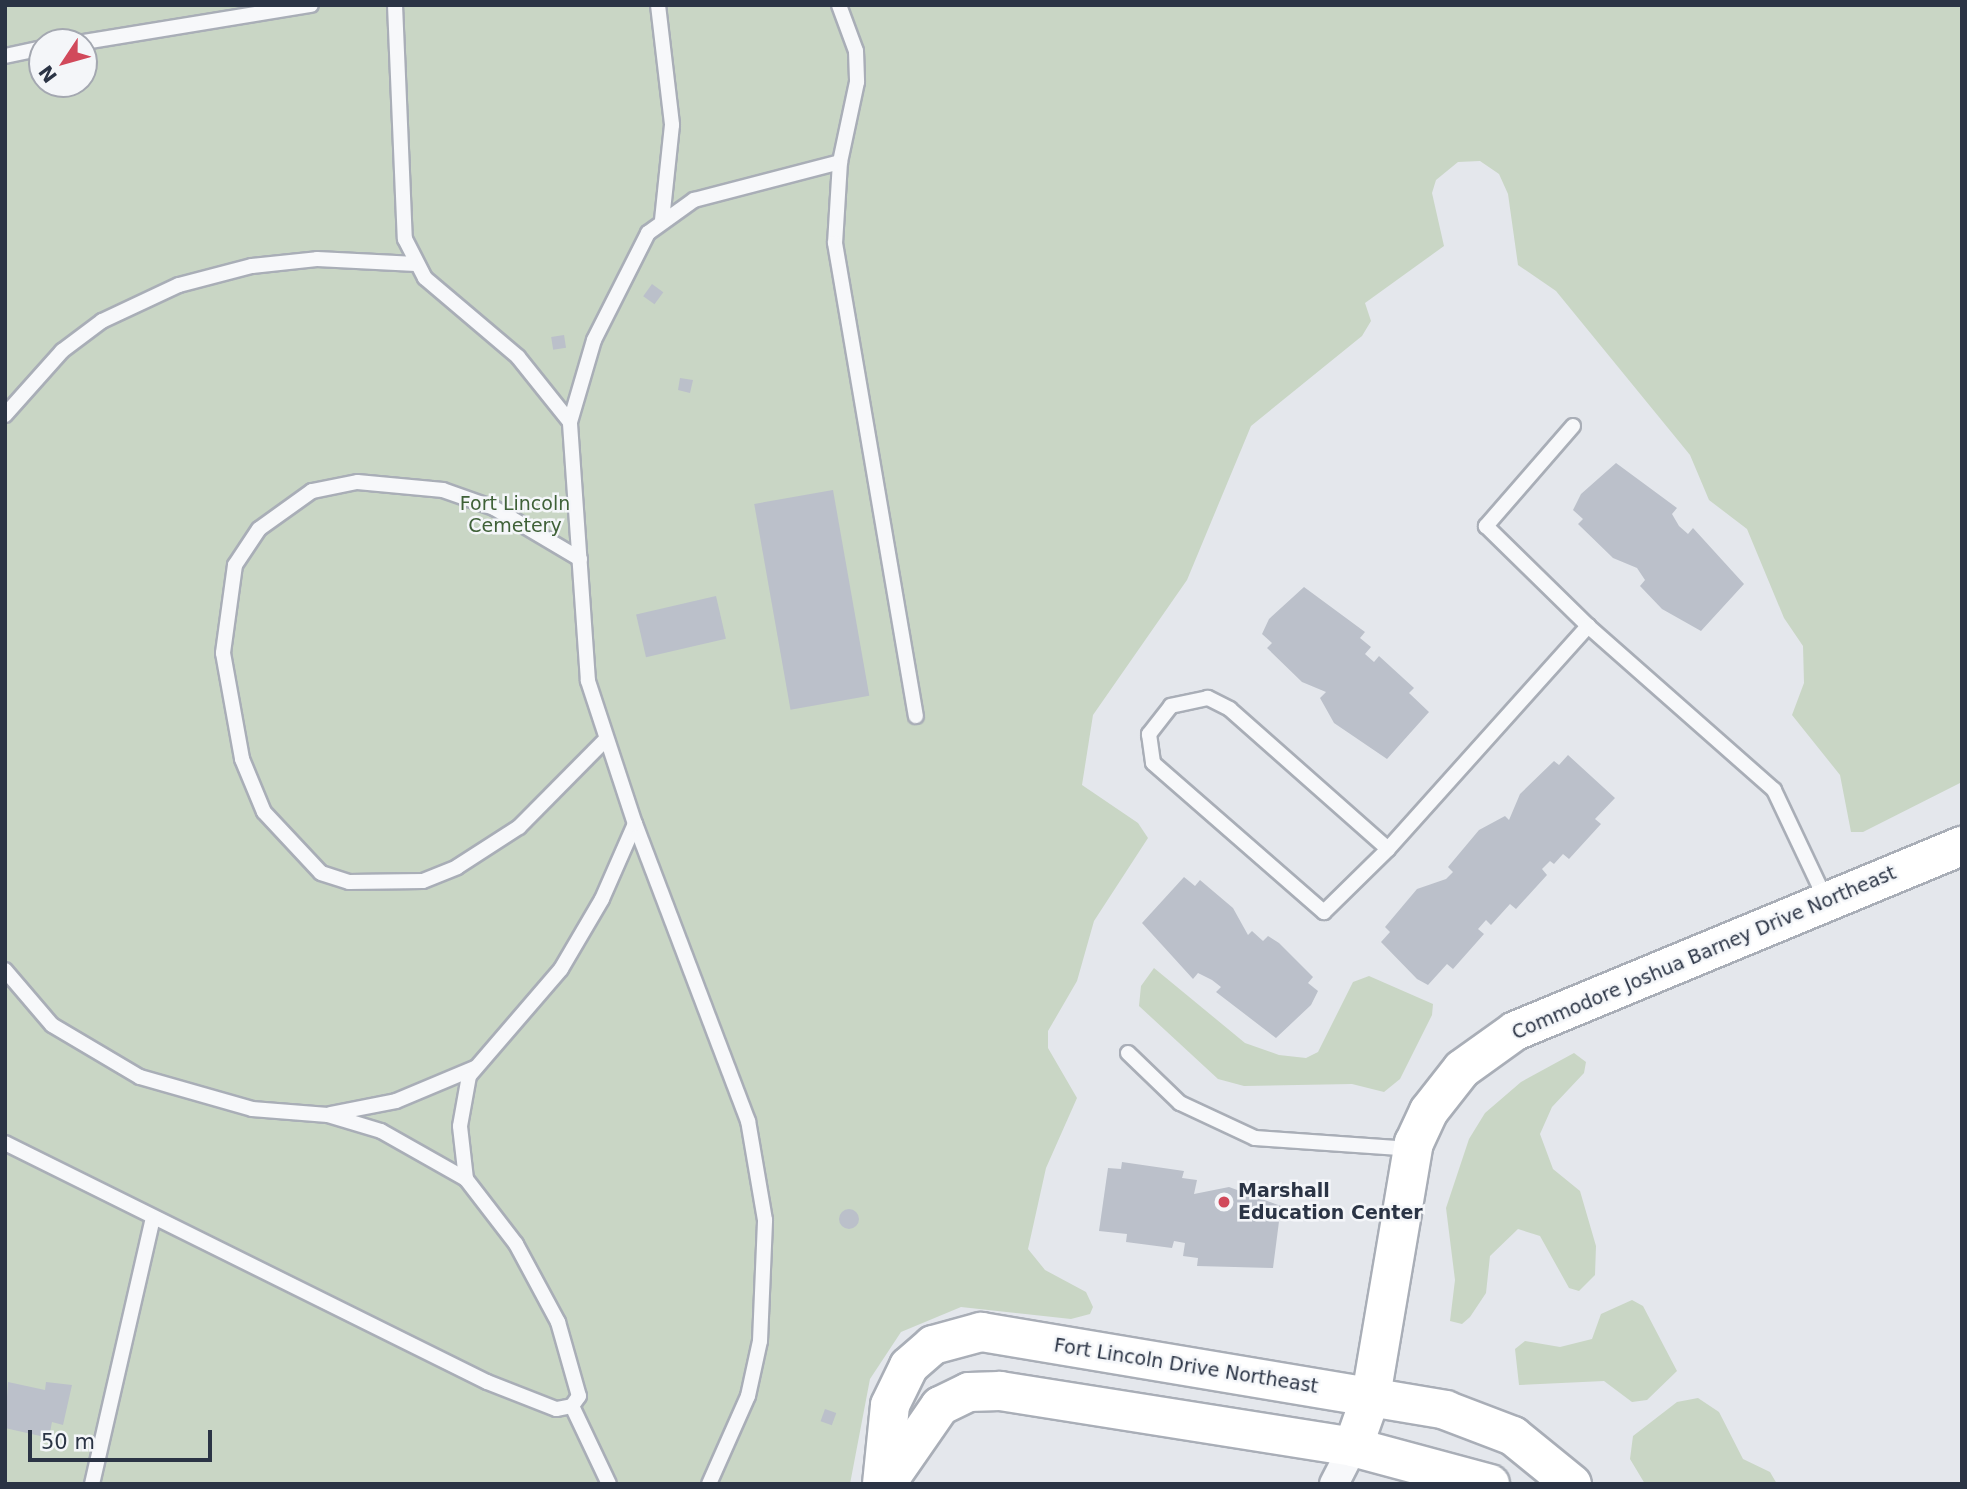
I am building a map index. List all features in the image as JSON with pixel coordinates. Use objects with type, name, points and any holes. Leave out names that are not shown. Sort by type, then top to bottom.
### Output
[{"type":"street","name":"Commodore Joshua Barney Drive Northeast","points":[[1353,1447],[1371,1396],[1412,1150],[1444,1089],[1502,1038],[1962,846]]},
{"type":"street","name":"Fort Lincoln Drive Northeast","points":[[884,1484],[890,1405],[909,1366],[933,1345],[959,1335],[981,1332],[1445,1410],[1513,1436],[1572,1484]]},
{"type":"street","name":"Fort Lincoln Drive Northeast","points":[[884,1484],[920,1426],[940,1406],[969,1392],[1000,1391],[1353,1447],[1490,1484]]},
{"type":"street","points":[[1334,1484],[1353,1447]]},
{"type":"lane","points":[[98,40],[311,5]]},
{"type":"lane","points":[[395,5],[405,239],[416,264],[518,357],[570,422]]},
{"type":"lane","points":[[658,5],[672,125],[662,220]]},
{"type":"lane","points":[[839,5],[856,51],[857,82],[840,162],[835,243],[916,716]]},
{"type":"lane","points":[[5,56],[28,51]]},
{"type":"lane","points":[[709,1484],[748,1396],[760,1341],[765,1220],[748,1121],[635,824],[605,740],[588,681],[570,422],[594,340],[638,246],[662,220],[694,200],[840,162]]},
{"type":"lane","points":[[5,415],[62,351],[102,321],[179,285],[252,266],[317,259],[416,264]]},
{"type":"lane","points":[[1573,426],[1486,526],[1588,626],[1774,790],[1826,902]]},
{"type":"lane","points":[[580,559],[494,508],[443,490],[357,482],[312,491],[259,529],[235,565],[223,653],[242,758],[264,812],[321,873],[349,882],[423,881],[457,867],[519,827],[605,740]]},
{"type":"lane","points":[[1388,849],[1230,709],[1208,698],[1171,706],[1149,734],[1153,763],[1324,912],[1388,849],[1588,626]]},
{"type":"lane","points":[[328,1115],[396,1101],[475,1068],[561,969],[602,899],[635,824]]},
{"type":"lane","points":[[5,970],[52,1025],[140,1077],[252,1109],[328,1115],[381,1131],[466,1178],[516,1244],[558,1322],[578,1377],[572,1406],[609,1484]]},
{"type":"lane","points":[[1128,1053],[1180,1103],[1255,1138],[1412,1150]]},
{"type":"lane","points":[[466,1178],[460,1126],[475,1068]]},
{"type":"lane","points":[[5,1143],[488,1382],[556,1409],[572,1406]]},
{"type":"lane","points":[[92,1484],[153,1218]]},
{"type":"green space","name":"Fort Lincoln Cemetery","points":[[5,5],[1962,5],[1962,782],[1863,832],[1851,832],[1840,775],[1792,715],[1804,683],[1803,646],[1784,618],[1747,529],[1709,500],[1690,455],[1556,291],[1518,265],[1508,194],[1499,174],[1480,161],[1458,162],[1436,180],[1432,193],[1444,246],[1365,303],[1371,321],[1362,336],[1251,426],[1187,580],[1093,715],[1082,785],[1138,823],[1148,838],[1094,921],[1077,981],[1048,1031],[1048,1048],[1077,1098],[1046,1168],[1028,1249],[1045,1270],[1086,1292],[1093,1307],[1090,1314],[1071,1319],[961,1307],[901,1332],[870,1379],[850,1484],[5,1484]]},
{"type":"green space","points":[[1154,968],[1245,1043],[1279,1055],[1306,1058],[1318,1052],[1353,982],[1369,976],[1433,1004],[1432,1015],[1400,1079],[1384,1092],[1352,1084],[1244,1086],[1218,1079],[1139,1006],[1141,986]]},
{"type":"green space","points":[[1574,1053],[1586,1062],[1584,1073],[1552,1107],[1540,1134],[1553,1169],[1580,1191],[1596,1246],[1595,1275],[1579,1291],[1569,1288],[1540,1236],[1518,1229],[1490,1256],[1486,1293],[1470,1317],[1462,1324],[1450,1321],[1455,1280],[1446,1208],[1469,1139],[1485,1113],[1521,1082]]},
{"type":"green space","points":[[1632,1300],[1643,1306],[1677,1371],[1647,1400],[1632,1402],[1604,1381],[1519,1385],[1515,1349],[1525,1341],[1560,1347],[1592,1339],[1601,1314]]},
{"type":"green space","points":[[1698,1398],[1719,1412],[1743,1459],[1770,1472],[1777,1484],[1645,1484],[1630,1459],[1633,1436],[1677,1402]]},
{"type":"building","points":[[652,284],[663,292],[655,304],[643,296]]},
{"type":"building","points":[[564,335],[566,348],[553,350],[551,337]]},
{"type":"building","points":[[680,378],[693,380],[690,393],[678,390]]},
{"type":"building","points":[[1616,463],[1677,508],[1672,514],[1679,526],[1688,534],[1693,528],[1744,584],[1701,631],[1662,609],[1640,586],[1645,580],[1637,568],[1613,558],[1578,524],[1583,519],[1573,510],[1581,494]]},
{"type":"building","points":[[833,490],[869,696],[791,710],[754,504]]},
{"type":"building","points":[[1304,587],[1365,632],[1360,638],[1371,647],[1365,654],[1374,662],[1379,656],[1414,688],[1409,693],[1429,712],[1387,759],[1334,723],[1320,698],[1326,692],[1302,682],[1267,648],[1272,643],[1262,634],[1269,619]]},
{"type":"building","points":[[716,596],[726,639],[646,657],[636,614]]},
{"type":"building","points":[[1568,755],[1615,798],[1595,819],[1601,824],[1569,859],[1563,854],[1554,864],[1550,861],[1542,869],[1547,875],[1516,909],[1510,904],[1491,925],[1486,920],[1478,929],[1484,934],[1453,969],[1447,964],[1428,985],[1417,979],[1381,942],[1390,932],[1385,927],[1417,889],[1446,879],[1453,872],[1448,867],[1479,830],[1505,816],[1509,820],[1520,794],[1554,761],[1559,765]]},
{"type":"building","points":[[1184,877],[1195,886],[1200,880],[1233,908],[1248,935],[1252,931],[1263,941],[1268,936],[1279,943],[1313,977],[1308,983],[1318,991],[1311,1005],[1276,1038],[1216,992],[1221,987],[1212,980],[1198,973],[1193,979],[1142,923]]},
{"type":"building","points":[[1122,1162],[1184,1171],[1182,1178],[1197,1180],[1194,1194],[1229,1187],[1281,1206],[1273,1268],[1197,1266],[1198,1258],[1183,1256],[1185,1243],[1174,1241],[1172,1248],[1126,1242],[1127,1234],[1099,1231],[1108,1168],[1121,1169]]},
{"type":"building","points":[[849,1209],[856,1212],[859,1219],[856,1226],[849,1229],[842,1226],[839,1219],[842,1212]]},
{"type":"building","points":[[8,1382],[45,1390],[46,1382],[72,1385],[63,1425],[52,1422],[49,1438],[5,1428]]},
{"type":"building","points":[[825,1409],[836,1413],[832,1425],[821,1421]]},
{"type":"place","name":"Marshall Education Center","points":[[1224,1202]]}]
